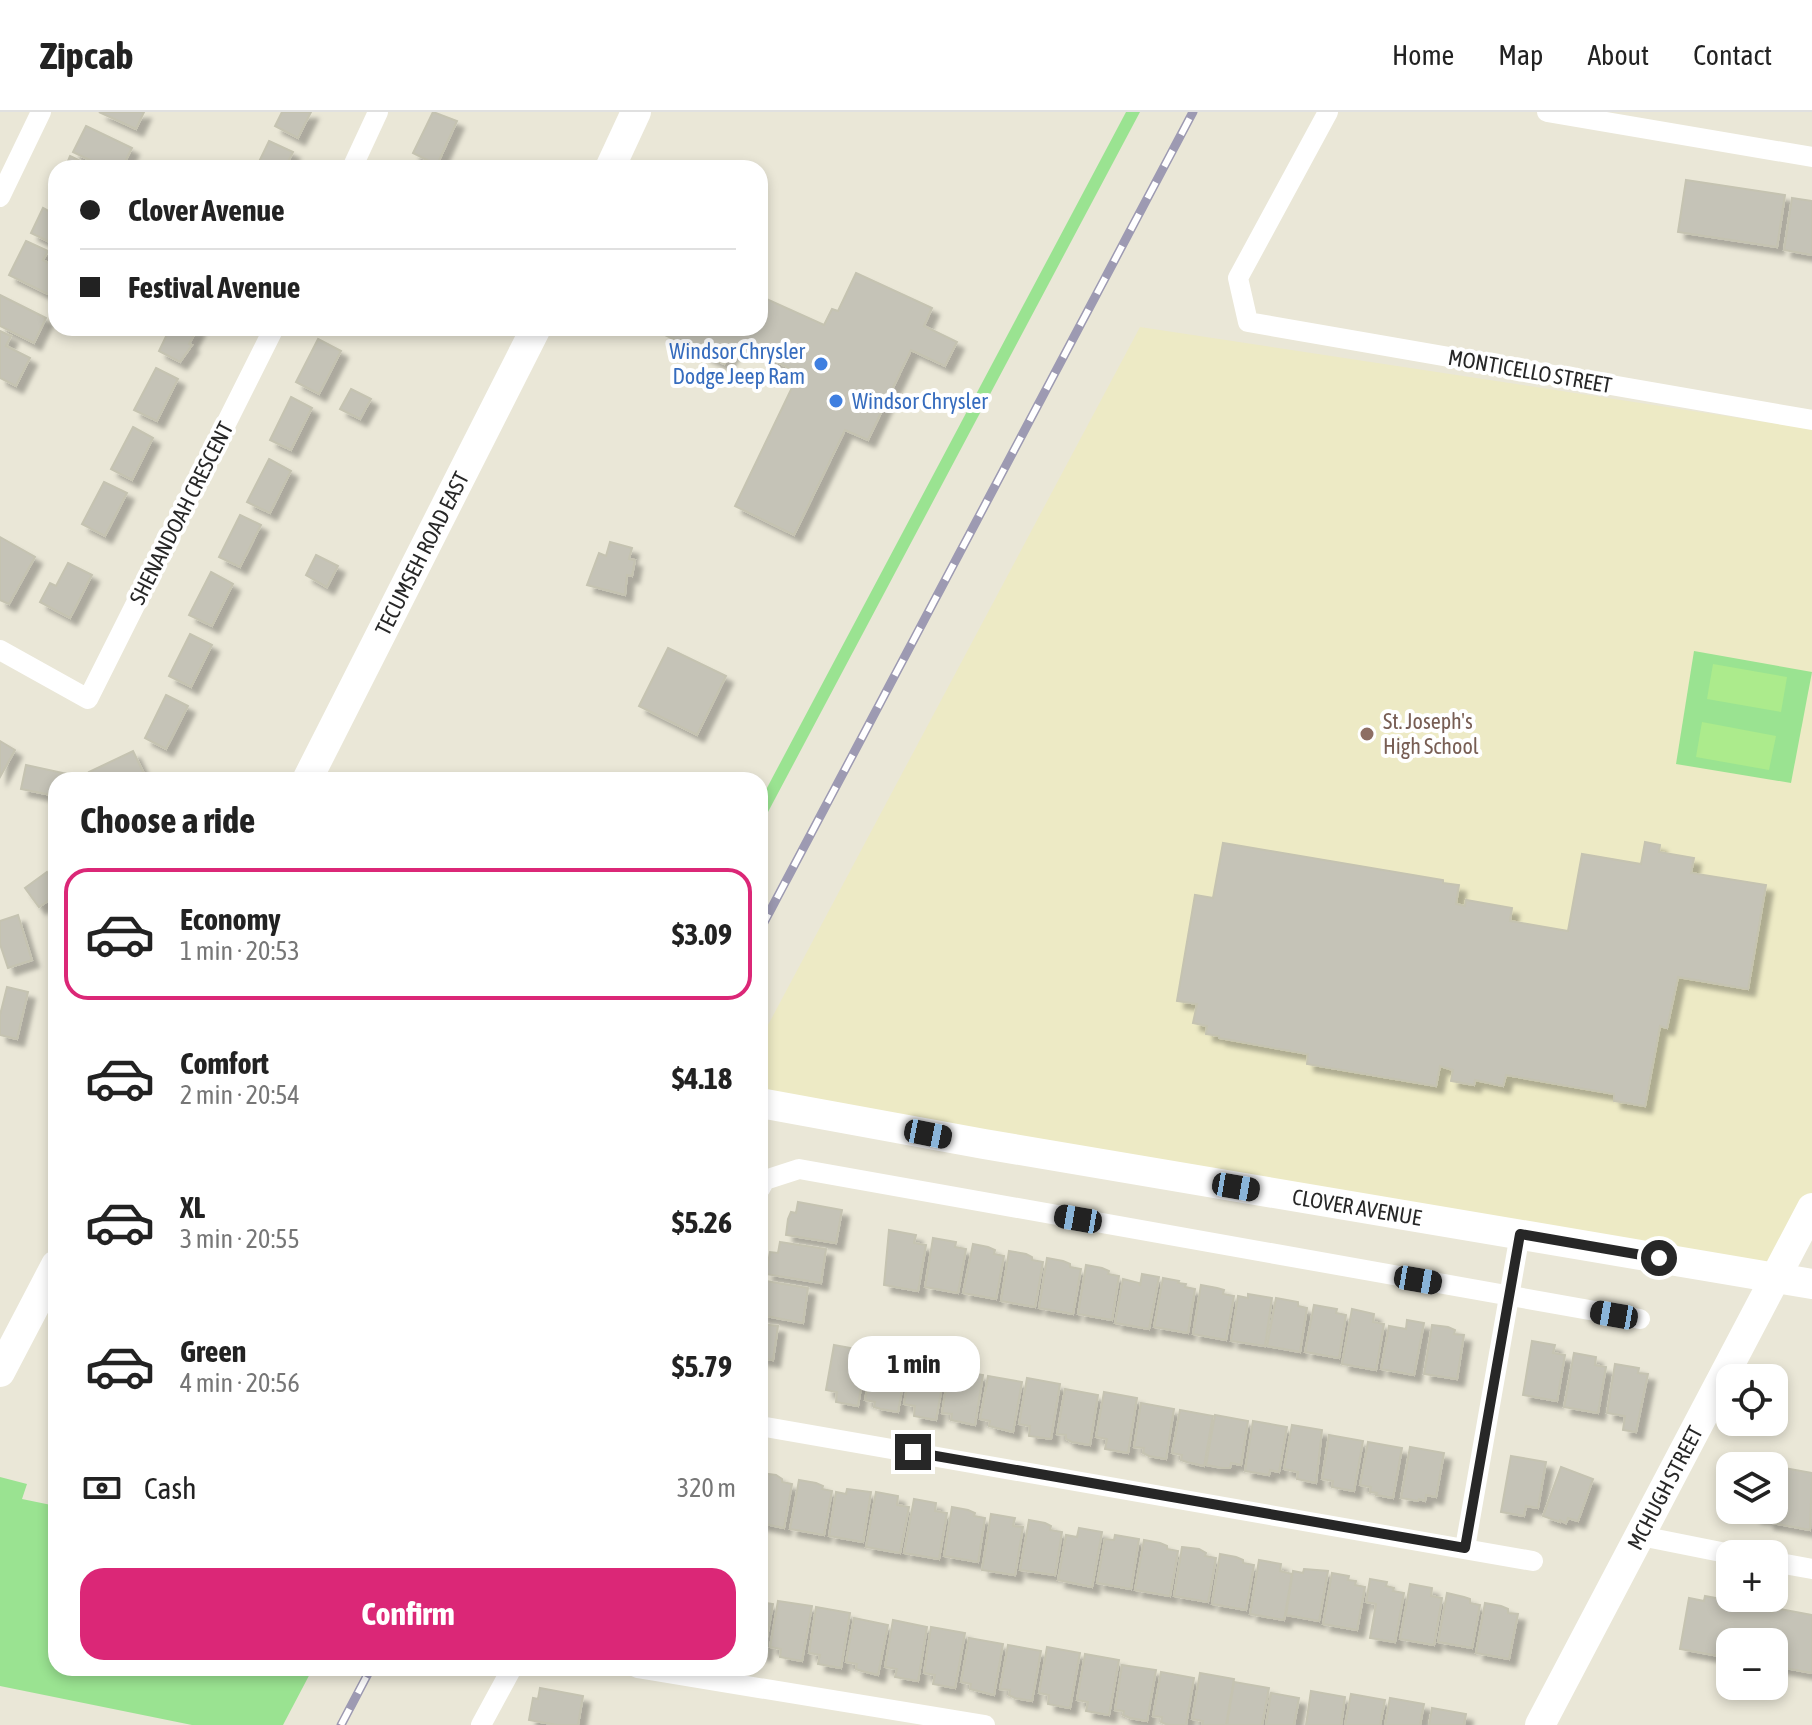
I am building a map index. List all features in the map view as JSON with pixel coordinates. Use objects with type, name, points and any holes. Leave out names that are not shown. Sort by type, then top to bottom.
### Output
[{"type":"main road","points":[[614,160],[636,112]]},
{"type":"main road","name":"TECUMSEH ROAD EAST","points":[[311,772],[532,336]]},
{"type":"main road","name":"CLOVER AVENUE","points":[[768,1104],[1000,1147],[1812,1284]]},
{"type":"main road","name":"MCHUGH STREET","points":[[1540,1725],[1812,1208]]},
{"type":"main road","points":[[0,1372],[48,1280]]},
{"type":"street","points":[[0,197],[41,112]]},
{"type":"street","points":[[356,160],[378,112]]},
{"type":"street","name":"MONTICELLO STREET","points":[[1328,112],[1238,278],[1248,322],[1812,420]]},
{"type":"street","points":[[1547,112],[1812,157]]},
{"type":"street","name":"SHENANDOAH CRESCENT","points":[[0,650],[88,699],[270,336]]},
{"type":"street","points":[[768,1179],[799,1169],[1640,1319]]},
{"type":"street","points":[[1465,1548],[1520,1234]]},
{"type":"street","points":[[768,1427],[1533,1561]]},
{"type":"street","points":[[1641,1536],[1716,1551]]},
{"type":"street","points":[[1788,1565],[1812,1569]]},
{"type":"street","points":[[481,1725],[508,1676]]},
{"type":"street","points":[[686,1676],[985,1725]]},
{"type":"shaded area","name":"St. Joseph's High School","points":[[1140,327],[1812,429],[1812,1208],[1775,1277],[768,1104],[768,1025]]},
{"type":"green space","points":[[1126,112],[1140,112],[768,812],[768,786]]},
{"type":"green space","points":[[1694,651],[1812,672],[1791,783],[1676,764]]},
{"type":"green space","points":[[1713,664],[1787,677],[1781,712],[1707,699]]},
{"type":"green space","points":[[1702,722],[1776,736],[1769,770],[1696,757]]},
{"type":"green space","points":[[0,1477],[27,1484],[22,1499],[48,1504],[48,1676],[309,1676],[283,1725],[192,1725],[0,1686]]},
{"type":"building","points":[[99,112],[144,112],[136,129]]},
{"type":"building","points":[[282,112],[311,112],[298,138],[275,126]]},
{"type":"building","points":[[433,112],[457,121],[439,160],[427,160],[413,153]]},
{"type":"building","points":[[86,126],[132,148],[126,160],[90,160],[73,152]]},
{"type":"building","points":[[269,141],[293,152],[289,160],[260,160]]},
{"type":"building","points":[[1686,180],[1785,195],[1777,247],[1678,232]]},
{"type":"building","points":[[1792,198],[1812,201],[1812,255],[1784,250]]},
{"type":"building","points":[[43,208],[48,211],[48,241],[31,233]]},
{"type":"building","points":[[26,241],[48,251],[43,260],[48,263],[48,294],[9,275]]},
{"type":"building","name":"Windsor Chrysler","points":[[856,273],[932,308],[924,326],[957,342],[945,366],[911,350],[868,440],[845,430],[794,535],[735,506],[799,373],[739,343],[724,364],[667,336],[768,336],[768,300],[824,325],[832,309],[838,311]]},
{"type":"building","points":[[0,295],[46,318],[34,343],[0,326]]},
{"type":"building","points":[[0,331],[11,336],[6,346],[30,358],[16,386],[0,378]]},
{"type":"building","points":[[166,336],[194,336],[189,344],[192,345],[180,362],[159,351]]},
{"type":"building","points":[[318,339],[341,351],[319,394],[296,382]]},
{"type":"building","points":[[156,368],[178,379],[157,421],[134,410]]},
{"type":"building","points":[[351,389],[371,399],[360,419],[340,409]]},
{"type":"building","points":[[291,397],[312,408],[291,450],[270,440]]},
{"type":"building","points":[[133,427],[153,438],[132,480],[111,469]]},
{"type":"building","points":[[269,459],[291,471],[270,513],[247,502]]},
{"type":"building","points":[[104,482],[127,493],[105,536],[82,524]]},
{"type":"building","points":[[240,515],[261,525],[240,567],[219,557]]},
{"type":"building","points":[[0,537],[35,557],[9,604],[0,600]]},
{"type":"building","points":[[610,542],[632,548],[629,559],[635,560],[632,576],[627,575],[625,595],[587,585],[599,553],[606,556]]},
{"type":"building","points":[[316,555],[338,566],[327,587],[306,575]]},
{"type":"building","points":[[68,563],[92,575],[70,618],[40,602],[50,583],[56,586]]},
{"type":"building","points":[[211,572],[233,584],[212,626],[189,615]]},
{"type":"building","points":[[190,634],[212,645],[191,687],[169,676]]},
{"type":"building","points":[[668,648],[726,676],[697,735],[639,706]]},
{"type":"building","points":[[166,695],[188,706],[166,749],[145,738]]},
{"type":"building","points":[[0,741],[15,750],[0,777]]},
{"type":"building","points":[[133,751],[143,772],[89,772]]},
{"type":"building","points":[[26,765],[58,772],[48,772],[48,794],[21,789]]},
{"type":"building","points":[[1645,842],[1660,845],[1659,852],[1694,858],[1691,873],[1766,885],[1748,989],[1678,977],[1667,1028],[1660,1026],[1645,1106],[1614,1101],[1614,1094],[1506,1075],[1503,1086],[1475,1080],[1474,1085],[1451,1081],[1453,1070],[1440,1066],[1436,1086],[1307,1064],[1308,1054],[1206,1034],[1207,1026],[1193,1023],[1197,1004],[1177,1001],[1195,895],[1213,898],[1223,843],[1443,880],[1443,883],[1459,885],[1456,904],[1465,906],[1466,900],[1512,908],[1510,921],[1568,931],[1582,854],[1641,864]]},
{"type":"building","points":[[48,873],[48,901],[39,907],[25,888]]},
{"type":"building","points":[[18,915],[32,960],[8,968],[0,944],[0,921]]},
{"type":"building","points":[[7,987],[28,992],[17,1039],[0,1035],[0,1015]]},
{"type":"building","points":[[798,1202],[842,1210],[836,1243],[786,1235],[788,1219],[791,1212],[796,1213]]},
{"type":"building","points":[[889,1230],[916,1235],[914,1243],[926,1245],[918,1291],[884,1285]]},
{"type":"building","points":[[933,1238],[956,1242],[955,1247],[966,1249],[958,1293],[925,1287]]},
{"type":"building","points":[[780,1242],[826,1249],[821,1283],[768,1274],[770,1252],[778,1253]]},
{"type":"building","points":[[973,1244],[988,1247],[995,1250],[994,1254],[1004,1256],[996,1299],[963,1293]]},
{"type":"building","points":[[1009,1251],[1043,1262],[1035,1307],[1001,1301]]},
{"type":"building","points":[[1047,1258],[1081,1269],[1073,1314],[1039,1308]]},
{"type":"building","points":[[1086,1265],[1119,1276],[1112,1320],[1078,1314]]},
{"type":"building","points":[[1142,1274],[1159,1277],[1149,1329],[1115,1323],[1123,1279],[1140,1286]]},
{"type":"building","points":[[1163,1278],[1195,1289],[1188,1333],[1154,1327]]},
{"type":"building","points":[[768,1281],[808,1288],[803,1323],[768,1316]]},
{"type":"building","points":[[1201,1285],[1224,1290],[1223,1294],[1234,1296],[1226,1340],[1193,1334]]},
{"type":"building","points":[[1248,1294],[1272,1298],[1265,1346],[1231,1341],[1238,1296],[1248,1298]]},
{"type":"building","points":[[1276,1298],[1298,1302],[1298,1306],[1307,1308],[1300,1352],[1267,1346]]},
{"type":"building","points":[[1314,1305],[1337,1309],[1336,1313],[1346,1315],[1339,1358],[1305,1352]]},
{"type":"building","points":[[1352,1309],[1374,1314],[1373,1322],[1384,1324],[1376,1370],[1342,1364]]},
{"type":"building","points":[[1407,1320],[1424,1323],[1414,1375],[1381,1369],[1389,1326],[1406,1329]]},
{"type":"building","points":[[768,1325],[778,1326],[773,1360],[768,1359]]},
{"type":"building","points":[[1432,1325],[1448,1327],[1455,1330],[1454,1334],[1464,1335],[1457,1379],[1424,1374]]},
{"type":"building","points":[[1532,1341],[1555,1345],[1553,1353],[1565,1355],[1557,1401],[1523,1395]]},
{"type":"building","points":[[834,1345],[867,1351],[858,1406],[836,1402],[837,1392],[826,1390]]},
{"type":"building","points":[[1574,1353],[1596,1357],[1595,1365],[1606,1367],[1598,1413],[1564,1407]]},
{"type":"building","points":[[873,1356],[907,1362],[898,1412],[874,1407],[875,1402],[865,1400]]},
{"type":"building","points":[[912,1358],[946,1364],[936,1420],[914,1416],[915,1406],[904,1404]]},
{"type":"building","points":[[1615,1364],[1639,1368],[1638,1373],[1648,1374],[1636,1432],[1623,1430],[1625,1416],[1607,1413]]},
{"type":"building","points":[[949,1369],[983,1375],[975,1425],[951,1420],[952,1414],[942,1413]]},
{"type":"building","points":[[988,1376],[1022,1382],[1013,1432],[989,1426],[990,1421],[980,1419]]},
{"type":"building","points":[[1027,1378],[1060,1384],[1051,1439],[1029,1436],[1030,1426],[1019,1424]]},
{"type":"building","points":[[1065,1389],[1098,1395],[1090,1445],[1072,1442],[1066,1439],[1066,1435],[1057,1434]]},
{"type":"building","points":[[1104,1392],[1137,1398],[1128,1453],[1105,1449],[1107,1439],[1096,1437]]},
{"type":"building","points":[[1141,1403],[1174,1409],[1166,1459],[1149,1456],[1143,1453],[1144,1448],[1134,1447]]},
{"type":"building","points":[[1180,1410],[1213,1416],[1204,1466],[1181,1460],[1182,1455],[1172,1453]]},
{"type":"building","points":[[1215,1415],[1248,1421],[1241,1465],[1231,1463],[1230,1468],[1222,1468],[1206,1465]]},
{"type":"building","points":[[1253,1421],[1287,1427],[1279,1472],[1270,1470],[1269,1475],[1245,1471]]},
{"type":"building","points":[[1292,1425],[1322,1430],[1316,1483],[1297,1479],[1298,1472],[1284,1469]]},
{"type":"building","points":[[1329,1435],[1363,1441],[1354,1491],[1332,1487],[1333,1481],[1322,1479]]},
{"type":"building","points":[[1368,1442],[1402,1448],[1393,1498],[1376,1495],[1370,1492],[1371,1487],[1360,1485]]},
{"type":"building","points":[[1410,1447],[1444,1453],[1436,1497],[1426,1495],[1425,1501],[1401,1498]]},
{"type":"building","points":[[1511,1456],[1546,1462],[1538,1508],[1526,1506],[1524,1516],[1501,1512]]},
{"type":"building","points":[[1561,1467],[1593,1479],[1578,1521],[1568,1518],[1566,1523],[1543,1516]]},
{"type":"building","points":[[1788,1469],[1812,1473],[1810,1530],[1778,1524],[1788,1524]]},
{"type":"building","points":[[768,1474],[792,1484],[784,1528],[768,1525]]},
{"type":"building","points":[[799,1480],[816,1483],[823,1486],[822,1489],[832,1491],[824,1535],[790,1529]]},
{"type":"building","points":[[847,1489],[871,1492],[863,1542],[829,1536],[836,1492],[846,1494]]},
{"type":"building","points":[[876,1492],[898,1496],[897,1505],[909,1507],[900,1553],[866,1547]]},
{"type":"building","points":[[914,1499],[936,1503],[935,1511],[947,1513],[939,1559],[904,1553]]},
{"type":"building","points":[[952,1507],[985,1518],[978,1562],[944,1556]]},
{"type":"building","points":[[991,1514],[1015,1518],[1013,1526],[1023,1527],[1015,1575],[982,1570]]},
{"type":"building","points":[[1029,1520],[1045,1523],[1051,1526],[1050,1530],[1062,1532],[1055,1575],[1020,1570]]},
{"type":"building","points":[[1079,1528],[1102,1532],[1092,1587],[1058,1580],[1066,1535],[1077,1537]]},
{"type":"building","points":[[1115,1535],[1139,1539],[1131,1589],[1097,1583],[1105,1539],[1114,1540]]},
{"type":"building","points":[[1144,1540],[1178,1551],[1170,1596],[1135,1590]]},
{"type":"building","points":[[1182,1547],[1199,1549],[1206,1553],[1205,1556],[1216,1558],[1208,1602],[1174,1596]]},
{"type":"building","points":[[1220,1554],[1254,1565],[1246,1610],[1212,1604]]},
{"type":"building","points":[[1259,1560],[1281,1564],[1280,1571],[1292,1574],[1284,1620],[1250,1614]]},
{"type":"building","points":[[1304,1569],[1328,1571],[1319,1621],[1286,1615],[1293,1571],[1303,1573]]},
{"type":"building","points":[[1332,1573],[1349,1576],[1348,1580],[1356,1581],[1355,1585],[1365,1587],[1357,1630],[1323,1624]]},
{"type":"building","points":[[1370,1579],[1387,1582],[1386,1586],[1394,1588],[1393,1591],[1404,1593],[1395,1642],[1370,1638],[1376,1604],[1366,1602]]},
{"type":"building","points":[[1410,1584],[1432,1588],[1431,1596],[1442,1598],[1434,1645],[1400,1639]]},
{"type":"building","points":[[1447,1593],[1480,1605],[1472,1648],[1438,1642]]},
{"type":"building","points":[[1705,1596],[1716,1598],[1716,1612],[1788,1611],[1812,1615],[1812,1673],[1788,1669],[1788,1628],[1716,1628],[1716,1655],[1680,1649],[1689,1598],[1704,1601]]},
{"type":"building","points":[[778,1601],[812,1606],[802,1661],[780,1657],[781,1649],[770,1647]]},
{"type":"building","points":[[768,1603],[773,1604],[768,1632]]},
{"type":"building","points":[[1485,1603],[1518,1614],[1509,1659],[1476,1653]]},
{"type":"building","points":[[816,1607],[850,1613],[841,1668],[818,1664],[820,1655],[809,1653]]},
{"type":"building","points":[[854,1618],[888,1625],[878,1675],[856,1669],[857,1664],[846,1662]]},
{"type":"building","points":[[893,1620],[927,1627],[918,1681],[895,1677],[897,1669],[885,1667]]},
{"type":"building","points":[[931,1627],[965,1633],[955,1688],[933,1684],[935,1675],[924,1673]]},
{"type":"building","points":[[969,1638],[1003,1644],[994,1695],[970,1689],[971,1684],[961,1682]]},
{"type":"building","points":[[1008,1645],[1041,1651],[1032,1701],[1015,1698],[1009,1695],[1010,1690],[1000,1689]]},
{"type":"building","points":[[1047,1647],[1080,1653],[1070,1708],[1048,1704],[1049,1695],[1039,1693]]},
{"type":"building","points":[[1085,1654],[1119,1660],[1109,1715],[1086,1711],[1088,1702],[1077,1700]]},
{"type":"building","points":[[1122,1665],[1156,1670],[1147,1721],[1130,1718],[1123,1715],[1124,1711],[1115,1710]]},
{"type":"building","points":[[1161,1672],[1194,1678],[1186,1725],[1168,1725],[1161,1722],[1162,1717],[1153,1716]]},
{"type":"building","points":[[1200,1673],[1234,1679],[1226,1725],[1202,1725],[1203,1721],[1192,1719]]},
{"type":"building","points":[[1234,1682],[1269,1688],[1262,1725],[1227,1725]]},
{"type":"building","points":[[540,1688],[583,1696],[578,1725],[529,1720],[533,1698],[538,1699]]},
{"type":"building","points":[[1311,1691],[1345,1697],[1341,1725],[1306,1725]]},
{"type":"building","points":[[1271,1693],[1299,1698],[1294,1725],[1266,1725]]},
{"type":"building","points":[[1351,1694],[1385,1700],[1380,1725],[1345,1725]]},
{"type":"building","points":[[1390,1698],[1424,1704],[1420,1725],[1385,1725]]},
{"type":"building","points":[[1432,1708],[1466,1714],[1464,1725],[1429,1725]]},
{"type":"railway","points":[[768,915],[1193,112]]},
{"type":"railway","points":[[341,1725],[367,1676]]},
{"type":"place","name":"Windsor Chrysler Dodge Jeep Ram","points":[[821,364]]},
{"type":"place","name":"Windsor Chrysler","points":[[836,401]]},
{"type":"place","name":"St. Joseph's High School","points":[[1367,734]]},
{"type":"route","points":[[913,1452],[1465,1548],[1520,1234],[1659,1258]]}]
